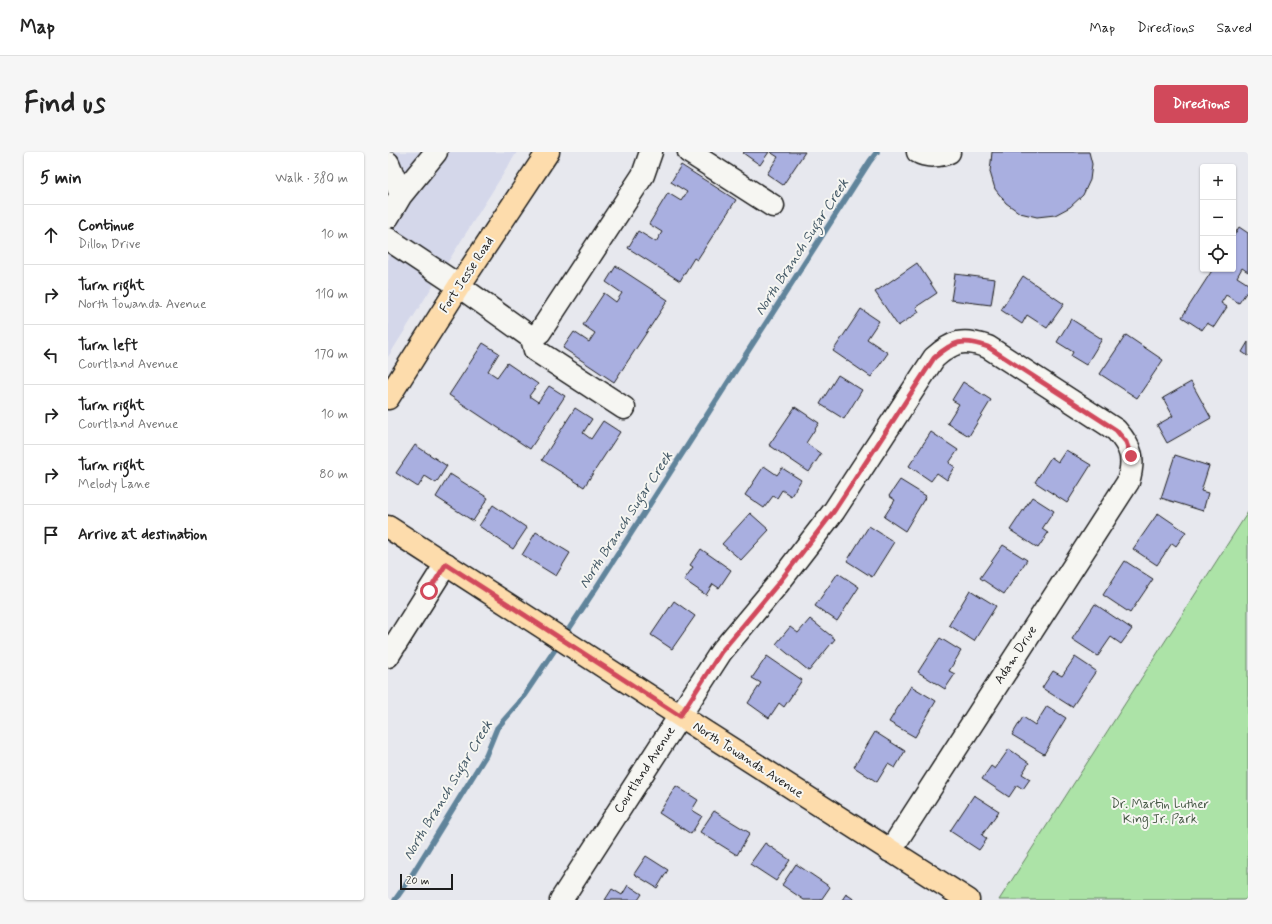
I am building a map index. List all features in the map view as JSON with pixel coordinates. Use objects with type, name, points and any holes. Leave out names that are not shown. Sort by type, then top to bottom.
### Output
[{"type":"main road","name":"Fort Jesse Road","points":[[388,398],[543,154]]},
{"type":"main road","name":"North Towanda Avenue","points":[[388,526],[680,716],[968,900]]},
{"type":"street","points":[[388,217],[401,195],[436,152]]},
{"type":"street","points":[[532,338],[540,332],[643,175],[651,152]]},
{"type":"street","points":[[689,152],[773,206]]},
{"type":"street","points":[[918,152],[923,155],[945,154],[949,152]]},
{"type":"street","points":[[388,163],[401,195]]},
{"type":"street","points":[[388,239],[459,286],[532,338],[535,350],[624,408]]},
{"type":"street","name":"Courtland Avenue","points":[[561,900],[721,652],[777,585],[834,511],[934,358],[945,348],[964,342],[974,342],[988,347],[1116,430],[1126,442],[1131,456]]},
{"type":"street","name":"Adam Drive","points":[[890,851],[1128,482],[1131,470],[1131,456]]},
{"type":"street","points":[[388,656],[446,564]]},
{"type":"shaded area","points":[[388,152],[517,152],[388,357]]},
{"type":"green space","name":"Dr. Martin Luther King Jr. Park","points":[[1248,512],[1248,896],[1245,900],[999,900]]},
{"type":"building","points":[[769,152],[760,165],[743,153]]},
{"type":"building","points":[[770,152],[805,152],[783,185],[767,174],[778,157]]},
{"type":"building","points":[[992,152],[1089,152],[1092,164],[1090,180],[1083,195],[1070,207],[1055,215],[1037,217],[1020,213],[1006,203],[995,189],[990,172]]},
{"type":"building","points":[[681,165],[736,200],[697,260],[694,258],[680,281],[628,248],[638,231],[656,242],[662,232],[649,224],[668,193],[681,201],[687,192],[671,182]]},
{"type":"building","points":[[1239,227],[1248,233],[1248,272],[1242,268],[1237,277],[1248,284],[1248,290],[1239,303],[1226,295],[1221,303],[1227,307],[1214,327],[1207,323],[1202,330],[1182,317],[1211,272],[1236,272],[1236,232]]},
{"type":"building","points":[[917,263],[937,293],[916,307],[919,312],[898,326],[875,292]]},
{"type":"building","points":[[616,266],[668,300],[614,382],[563,348],[574,332],[589,342],[595,333],[583,325],[604,293],[616,302],[622,293],[606,282]]},
{"type":"building","points":[[955,274],[995,279],[991,305],[951,300]]},
{"type":"building","points":[[1023,276],[1064,304],[1047,328],[1027,315],[1022,324],[1001,310]]},
{"type":"building","points":[[861,309],[879,321],[867,339],[888,353],[871,377],[833,351]]},
{"type":"building","points":[[1071,319],[1102,339],[1086,365],[1071,356],[1073,352],[1057,342]]},
{"type":"building","points":[[1126,335],[1163,360],[1137,398],[1100,374]]},
{"type":"building","points":[[1248,342],[1248,356],[1242,352]]},
{"type":"building","points":[[483,343],[499,353],[488,371],[497,377],[507,363],[538,384],[529,396],[538,402],[549,386],[565,396],[530,449],[449,395]]},
{"type":"building","points":[[838,375],[862,390],[844,419],[820,404]]},
{"type":"building","points":[[963,382],[991,400],[969,436],[947,423],[959,404],[952,400]]},
{"type":"building","points":[[1191,382],[1211,418],[1167,443],[1157,425],[1173,416],[1163,398]]},
{"type":"building","points":[[795,407],[819,423],[806,443],[821,454],[809,472],[769,445]]},
{"type":"building","points":[[575,408],[592,419],[583,433],[591,439],[603,421],[620,432],[584,487],[542,460]]},
{"type":"building","points":[[931,432],[958,450],[949,463],[955,467],[947,480],[937,473],[931,481],[909,466]]},
{"type":"building","points":[[415,445],[447,466],[436,483],[425,476],[418,487],[396,473]]},
{"type":"building","points":[[1066,450],[1091,465],[1067,503],[1035,482],[1051,457],[1058,462]]},
{"type":"building","points":[[1175,455],[1209,466],[1201,491],[1208,493],[1203,511],[1161,498]]},
{"type":"building","points":[[764,466],[777,475],[782,468],[801,480],[791,496],[782,490],[777,498],[773,496],[764,508],[745,495]]},
{"type":"building","points":[[450,474],[488,498],[473,521],[436,497]]},
{"type":"building","points":[[900,480],[926,496],[905,531],[884,517],[895,500],[889,496]]},
{"type":"building","points":[[1032,497],[1054,511],[1042,529],[1048,533],[1038,548],[1010,530]]},
{"type":"building","points":[[493,505],[527,528],[513,549],[479,526]]},
{"type":"building","points":[[750,513],[769,530],[741,560],[722,544]]},
{"type":"building","points":[[1158,513],[1186,532],[1176,546],[1172,543],[1157,565],[1133,549]]},
{"type":"building","points":[[869,526],[894,542],[872,577],[847,561]]},
{"type":"building","points":[[536,532],[570,553],[556,576],[522,555]]},
{"type":"building","points":[[1003,545],[1027,560],[1004,594],[980,578]]},
{"type":"building","points":[[701,549],[731,570],[719,588],[713,584],[706,595],[684,580],[693,567],[690,565]]},
{"type":"building","points":[[1125,561],[1153,579],[1130,613],[1103,595]]},
{"type":"building","points":[[838,573],[859,587],[837,621],[815,606]]},
{"type":"building","points":[[970,590],[996,606],[974,641],[949,625]]},
{"type":"building","points":[[674,601],[695,616],[672,649],[651,635]]},
{"type":"building","points":[[1095,604],[1132,629],[1121,644],[1111,637],[1098,656],[1072,639]]},
{"type":"building","points":[[810,619],[835,639],[809,671],[776,644],[790,627],[798,633]]},
{"type":"building","points":[[940,638],[961,651],[949,671],[955,674],[945,689],[918,672]]},
{"type":"building","points":[[767,656],[802,680],[784,707],[779,703],[769,718],[748,703],[761,683],[752,678]]},
{"type":"building","points":[[1075,657],[1096,671],[1072,707],[1042,688],[1053,671],[1062,676]]},
{"type":"building","points":[[911,686],[936,701],[915,737],[889,722]]},
{"type":"building","points":[[1047,706],[1066,718],[1044,754],[1012,735],[1023,717],[1035,725]]},
{"type":"building","points":[[875,732],[905,751],[895,768],[888,764],[877,782],[854,767]]},
{"type":"building","points":[[1009,749],[1029,763],[1022,774],[1030,779],[1023,789],[1017,785],[1009,797],[982,779],[991,766],[995,769]]},
{"type":"building","points":[[676,786],[698,800],[692,810],[702,816],[691,834],[659,813]]},
{"type":"building","points":[[974,795],[999,811],[982,835],[987,839],[979,850],[950,831]]},
{"type":"building","points":[[714,811],[750,833],[737,855],[700,832]]},
{"type":"building","points":[[765,843],[790,860],[776,881],[750,864]]},
{"type":"building","points":[[646,856],[668,870],[657,888],[634,874]]},
{"type":"building","points":[[796,864],[830,887],[821,900],[804,900],[782,885]]},
{"type":"building","points":[[628,885],[642,894],[638,900],[605,900],[612,889],[622,895]]},
{"type":"building","points":[[846,894],[855,900],[842,900]]},
{"type":"waterway","name":"North Branch Sugar Creek","points":[[565,635],[877,152]]},
{"type":"waterway","name":"North Branch Sugar Creek","points":[[395,900],[486,755],[497,728],[519,703],[560,642]]},
{"type":"route","points":[[429,591],[446,564],[680,716],[721,652],[777,585],[834,511],[934,358],[945,348],[964,342],[974,342],[988,347],[1116,430],[1126,442],[1131,456]]}]
